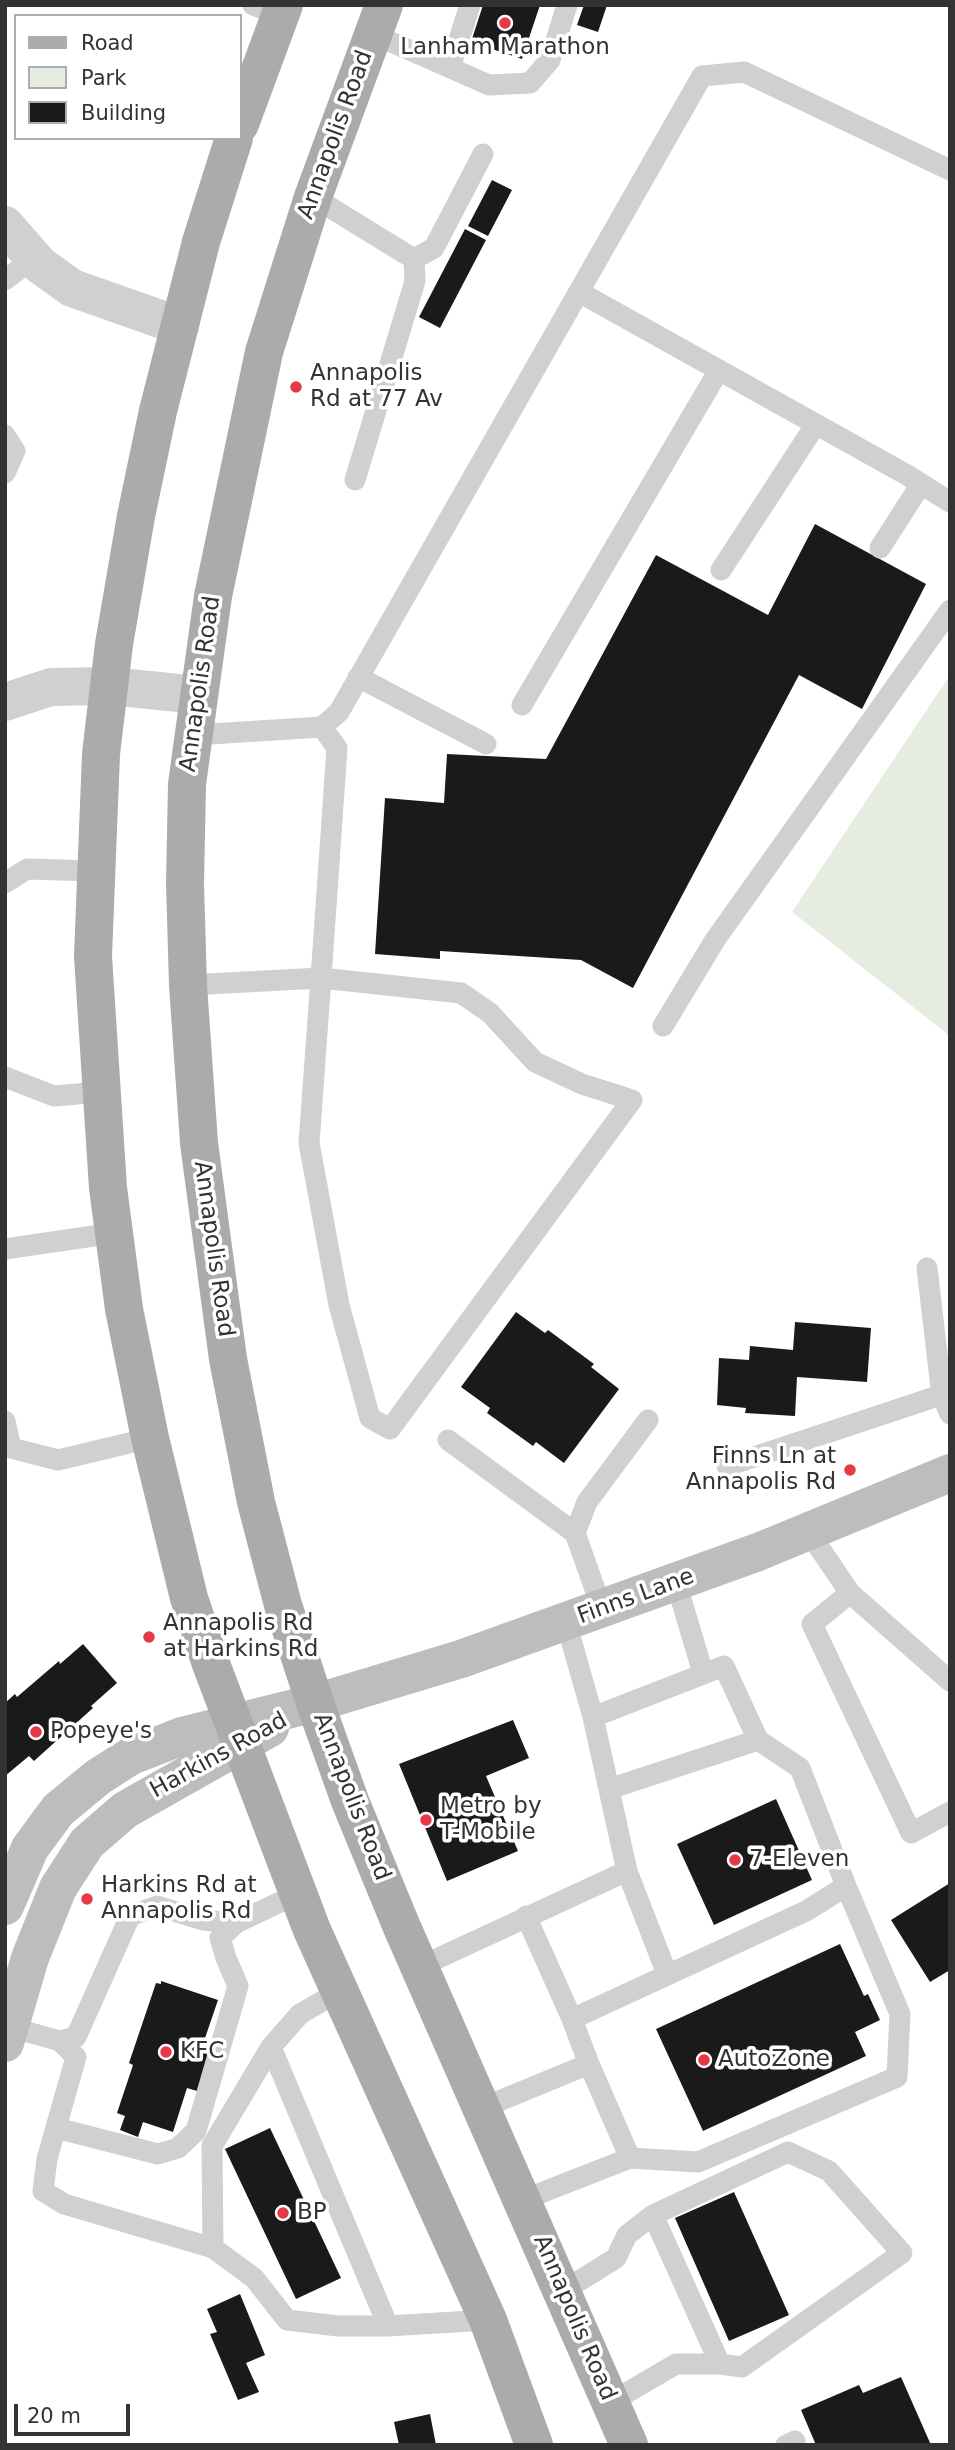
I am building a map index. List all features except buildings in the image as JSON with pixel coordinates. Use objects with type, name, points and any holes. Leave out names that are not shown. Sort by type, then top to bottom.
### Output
[{"type":"main road","points":[[242,117],[272,9]]},
{"type":"main road","name":"Annapolis Road","points":[[378,19],[313,197],[264,352],[220,558],[187,783],[185,872],[188,985],[199,1143],[228,1359],[256,1502],[283,1605],[315,1703],[350,1801],[419,1967],[629,2445]]},
{"type":"main road","points":[[233,140],[201,243],[158,411],[136,516],[101,754],[93,956],[101,1093],[114,1233],[124,1308],[150,1438],[189,1598],[236,1733],[297,1894],[338,1992],[488,2319],[534,2445]]},
{"type":"street","points":[[5,225],[19,269],[180,326]]},
{"type":"street","points":[[5,702],[51,687],[109,686],[199,695]]},
{"type":"street","name":"Finns Lane","points":[[315,1703],[461,1659],[602,1609],[808,1531],[950,1473]]},
{"type":"street","name":"Harkins Road","points":[[8,2035],[30,1958],[58,1888],[87,1843],[125,1810],[236,1733],[315,1703]]},
{"type":"street","name":"Harkins Road","points":[[5,1906],[30,1848],[58,1811],[98,1777],[131,1756],[182,1736],[236,1733]]},
{"type":"lane","points":[[450,68],[470,5]]},
{"type":"lane","points":[[378,19],[450,68],[489,85],[530,83],[550,60],[567,5]]},
{"type":"lane","points":[[194,736],[322,727],[340,712],[702,76],[744,72],[950,170]]},
{"type":"lane","points":[[414,258],[433,248],[483,154]]},
{"type":"lane","points":[[313,197],[414,258]]},
{"type":"lane","points":[[355,480],[415,281],[414,258]]},
{"type":"lane","points":[[579,292],[950,502]]},
{"type":"lane","points":[[522,705],[719,370]]},
{"type":"lane","points":[[721,570],[816,424]]},
{"type":"lane","points":[[5,435],[15,451],[5,473]]},
{"type":"lane","points":[[880,548],[921,484]]},
{"type":"lane","points":[[663,1026],[715,940],[950,610]]},
{"type":"lane","points":[[358,677],[486,744]]},
{"type":"lane","points":[[188,985],[321,978],[461,993],[491,1013],[535,1062],[582,1084],[632,1100],[390,1429],[370,1418],[339,1305],[309,1143],[321,978],[337,748],[322,727]]},
{"type":"lane","points":[[5,883],[27,869],[95,871]]},
{"type":"lane","points":[[5,1077],[54,1096],[101,1093]]},
{"type":"lane","points":[[5,1249],[114,1233]]},
{"type":"lane","points":[[727,1466],[947,1401],[927,1268]]},
{"type":"lane","points":[[575,1533],[587,1502],[648,1420]]},
{"type":"lane","points":[[5,1421],[11,1448],[58,1461],[150,1438]]},
{"type":"lane","points":[[447,1440],[575,1533],[602,1609]]},
{"type":"lane","points":[[808,1531],[850,1593],[950,1681]]},
{"type":"lane","points":[[676,1582],[703,1673]]},
{"type":"lane","points":[[850,1593],[812,1624],[911,1833],[950,1812]]},
{"type":"lane","points":[[566,1622],[593,1717],[627,1871],[667,1974]]},
{"type":"lane","points":[[523,2200],[630,2158],[698,2162],[897,2077],[900,2014],[800,1768],[758,1740],[724,1666],[593,1717]]},
{"type":"lane","points":[[608,1789],[758,1740]]},
{"type":"lane","points":[[419,1967],[627,1871]]},
{"type":"lane","points":[[572,2019],[806,1911],[846,1886]]},
{"type":"lane","points":[[55,2128],[158,2154],[178,2148],[196,2131],[238,1986],[220,1938],[236,1923],[297,1894]]},
{"type":"lane","points":[[8,2035],[60,2041],[76,2037],[130,1916],[157,1906],[203,1920],[236,1923]]},
{"type":"lane","points":[[526,1916],[630,2158]]},
{"type":"lane","points":[[213,2248],[212,2146],[271,2047],[300,2014],[338,1992]]},
{"type":"lane","points":[[60,2041],[76,2057],[47,2159],[43,2191],[64,2204],[213,2248],[254,2278],[287,2320],[338,2326],[388,2326],[488,2319]]},
{"type":"lane","points":[[271,2047],[388,2326]]},
{"type":"lane","points":[[482,2108],[589,2064]]},
{"type":"lane","points":[[563,2291],[617,2258],[627,2235],[653,2215],[788,2152],[829,2171],[902,2253],[742,2367],[676,2364],[611,2402]]},
{"type":"lane","points":[[653,2215],[720,2364]]},
{"type":"green space","points":[[950,675],[950,1036],[792,912]]},
{"type":"place","name":"Lanham Marathon","points":[[505,23]]},
{"type":"place","name":"Annapolis Rd at 77 Av","points":[[296,387]]},
{"type":"place","name":"Finns Ln at Annapolis Rd","points":[[850,1470]]},
{"type":"place","name":"Annapolis Rd at Harkins Rd","points":[[149,1637]]},
{"type":"place","name":"Popeye's","points":[[36,1732]]},
{"type":"place","name":"Metro by T-Mobile","points":[[426,1820]]},
{"type":"place","name":"7-Eleven","points":[[735,1860]]},
{"type":"place","name":"Harkins Rd at Annapolis Rd","points":[[87,1899]]},
{"type":"place","name":"KFC","points":[[166,2052]]},
{"type":"place","name":"AutoZone","points":[[704,2060]]},
{"type":"place","name":"BP","points":[[283,2213]]}]
